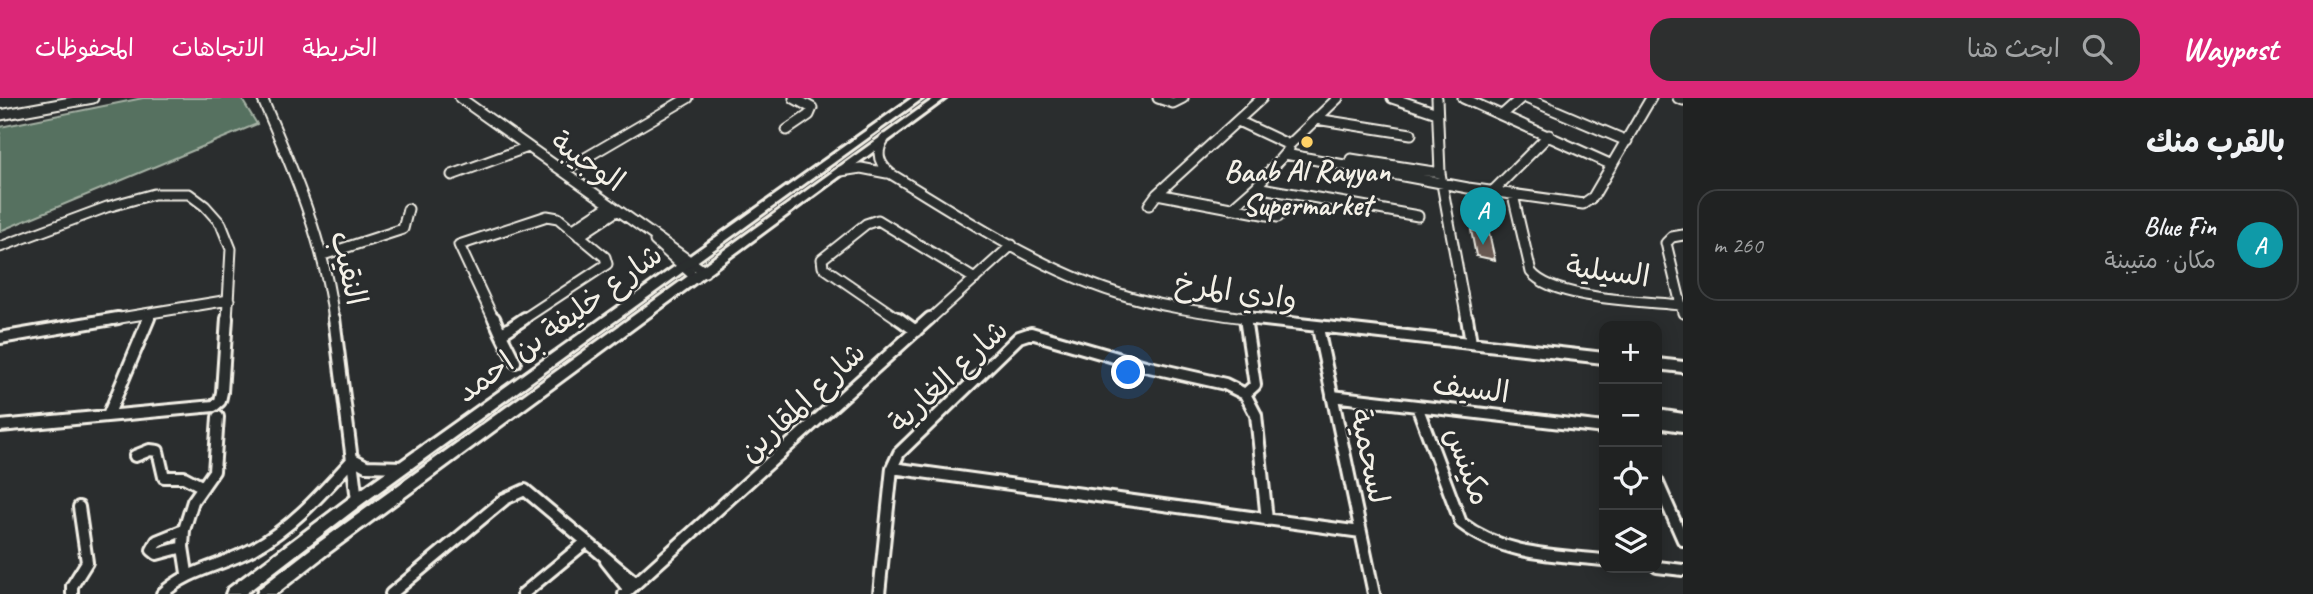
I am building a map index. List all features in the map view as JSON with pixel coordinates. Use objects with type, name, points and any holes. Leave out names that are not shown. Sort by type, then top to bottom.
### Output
[{"type":"street","points":[[0,115],[93,98]]},
{"type":"street","name":"النقيب","points":[[262,98],[302,190],[323,255],[337,325],[357,500]]},
{"type":"street","name":"الوجيبة","points":[[460,98],[655,237],[656,241],[700,275]]},
{"type":"street","points":[[563,171],[688,98]]},
{"type":"street","points":[[787,130],[809,115],[812,108],[794,98]]},
{"type":"street","name":"شارع خليفة بن احمد","points":[[233,594],[357,500],[918,98]]},
{"type":"street","name":"شارع خليفة بن احمد","points":[[264,594],[941,98]]},
{"type":"street","points":[[1158,98],[1173,103],[1183,98]]},
{"type":"street","points":[[1149,205],[1157,194],[1262,98]]},
{"type":"street","points":[[1231,209],[1256,187],[1288,149],[1338,98]]},
{"type":"street","points":[[1392,98],[1437,113]]},
{"type":"street","points":[[1437,98],[1442,177],[1471,343]]},
{"type":"street","points":[[1463,98],[1612,165]]},
{"type":"street","points":[[1502,115],[1524,98],[1627,141]]},
{"type":"street","points":[[1238,121],[1288,149],[1442,177],[1492,192],[1583,204],[1590,201],[1651,98]]},
{"type":"street","points":[[1678,98],[1683,100]]},
{"type":"street","points":[[1316,120],[1411,134]]},
{"type":"street","points":[[1492,192],[1549,135]]},
{"type":"street","points":[[884,139],[879,146],[878,161],[891,174]]},
{"type":"street","points":[[452,175],[528,147]]},
{"type":"street","name":"وادي المرخ","points":[[841,171],[861,168],[891,174],[1012,245],[1091,284],[1123,296],[1175,308],[1318,328],[1471,343],[1599,359]]},
{"type":"street","points":[[1256,187],[1418,216]]},
{"type":"street","points":[[0,247],[107,206],[154,194],[189,194],[205,206],[221,224],[231,248],[219,401],[214,406],[0,426]]},
{"type":"street","points":[[1157,194],[1278,217]]},
{"type":"street","name":"السيلية","points":[[1513,195],[1531,272],[1538,281],[1564,292],[1682,309]]},
{"type":"street","points":[[575,233],[614,207]]},
{"type":"street","points":[[323,255],[403,229],[408,209]]},
{"type":"street","points":[[501,334],[607,264],[605,257],[558,218],[547,216],[459,245],[514,362]]},
{"type":"street","points":[[916,331],[823,267],[822,259],[866,224],[878,220],[975,279]]},
{"type":"street","points":[[1682,309],[1666,243],[1672,237],[1683,235]]},
{"type":"street","name":"شارع المقارين","points":[[630,589],[1012,245]]},
{"type":"street","points":[[0,338],[229,300]]},
{"type":"street","points":[[108,416],[151,313]]},
{"type":"street","points":[[1245,318],[1255,385],[1245,394],[1256,415],[1268,520]]},
{"type":"street","name":"لسحمية","points":[[1318,328],[1374,594]]},
{"type":"street","name":"شارع الغارية","points":[[1245,394],[1225,384],[1145,366],[1031,333],[1019,337],[899,453],[892,468],[1361,532]]},
{"type":"street","points":[[1662,364],[1683,366]]},
{"type":"street","name":"السيف","points":[[1332,396],[1599,427]]},
{"type":"street","name":"مكينس","points":[[1417,406],[1461,523],[1473,534],[1496,546],[1599,559]]},
{"type":"street","points":[[187,573],[183,547],[184,530],[193,501],[214,471],[218,417]]},
{"type":"street","points":[[1663,419],[1683,419]]},
{"type":"street","points":[[1663,419],[1683,426]]},
{"type":"street","points":[[135,456],[150,450],[158,451],[164,477],[184,477],[203,487]]},
{"type":"street","points":[[162,594],[187,573],[239,556],[290,524],[327,489],[353,459],[366,466],[406,467]]},
{"type":"street","points":[[878,594],[892,468]]},
{"type":"street","points":[[391,594],[518,491],[525,490],[586,542],[630,589]]},
{"type":"street","points":[[1662,492],[1683,540]]},
{"type":"street","points":[[72,594],[72,586],[87,562],[79,508]]},
{"type":"street","points":[[183,547],[157,554],[152,550],[157,541],[184,530]]},
{"type":"street","points":[[523,594],[586,542]]},
{"type":"street","points":[[1662,568],[1683,570]]},
{"type":"street","points":[[226,594],[244,585]]},
{"type":"green space","points":[[143,98],[241,98],[257,124],[0,231],[0,127]]},
{"type":"building","points":[[1471,230],[1489,233],[1495,260],[1476,256]]},
{"type":"place","name":"Baab Al Rayyan Supermarket","points":[[1307,142]]},
{"type":"place","name":"Blue Fin","points":[[1483,245]]}]
